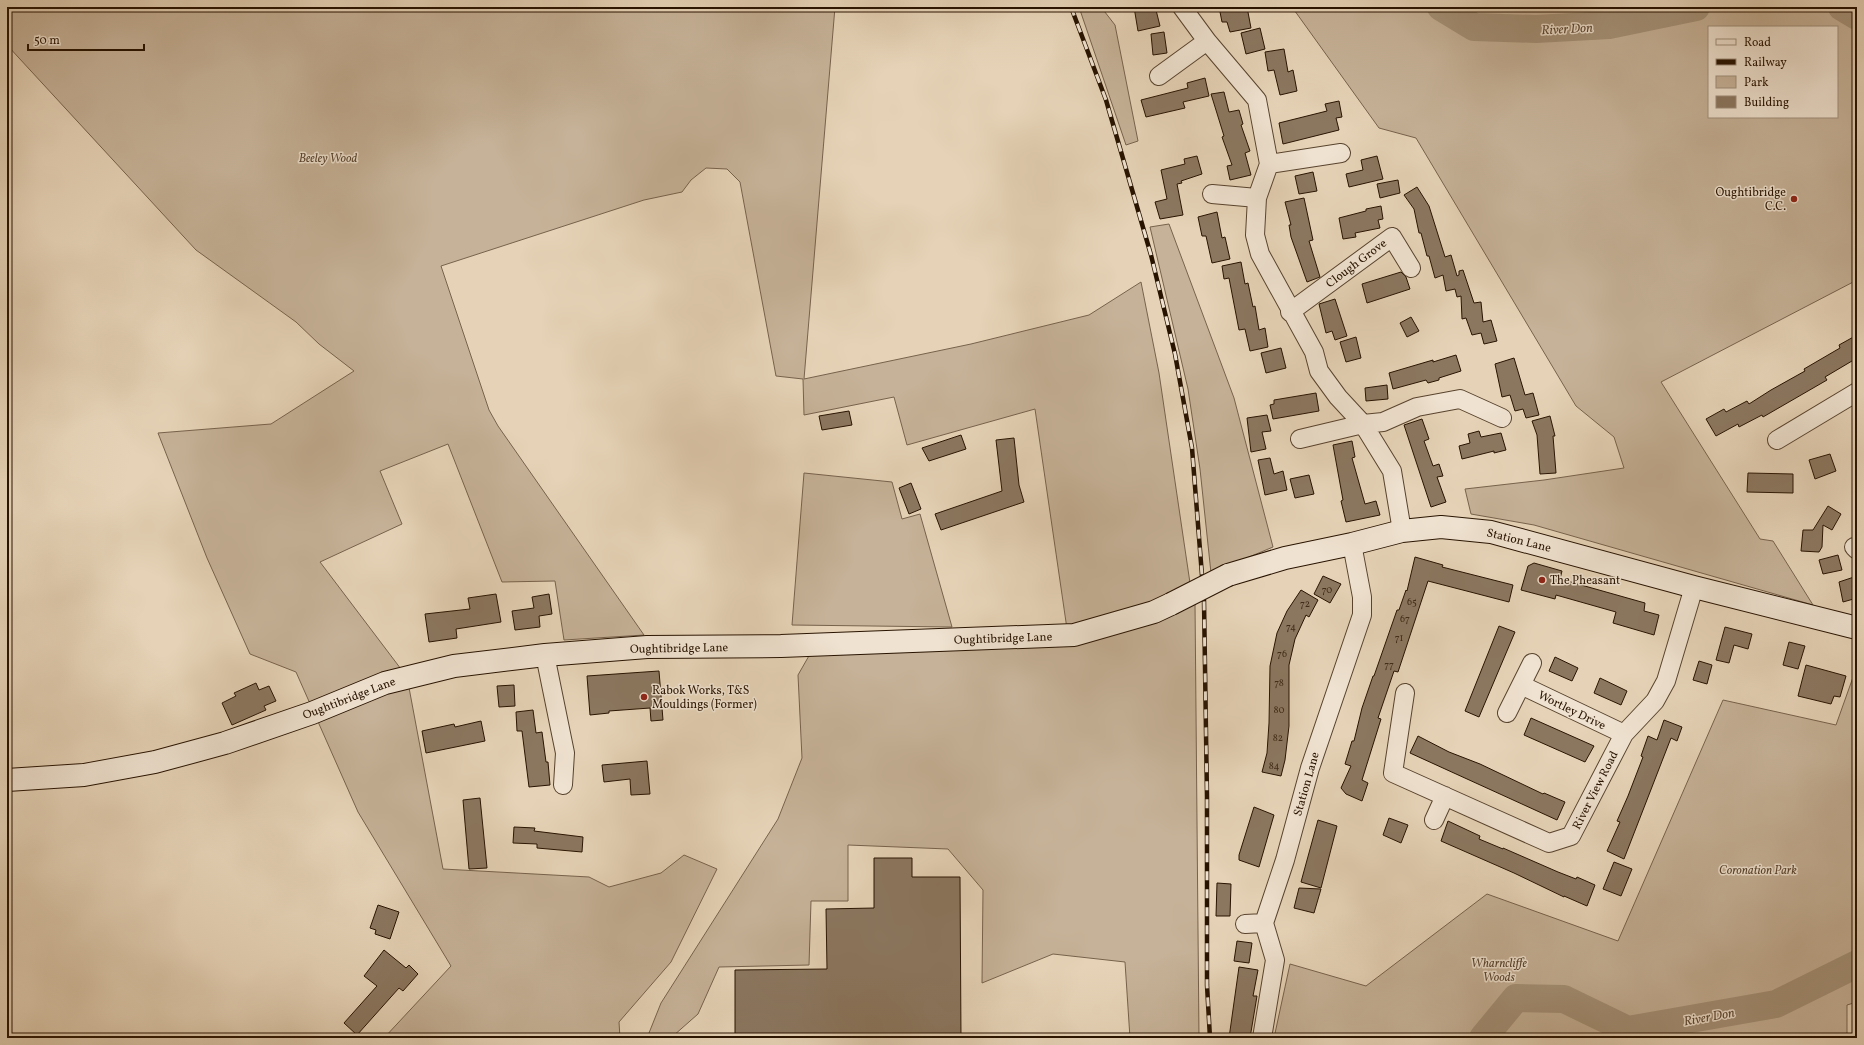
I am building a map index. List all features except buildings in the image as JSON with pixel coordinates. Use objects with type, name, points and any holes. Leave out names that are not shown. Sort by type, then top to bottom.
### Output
[{"type":"street","points":[[1182,7],[1207,41],[1257,100],[1269,164],[1257,198],[1255,235],[1260,254],[1290,312],[1314,352],[1319,371],[1338,397],[1363,424],[1392,471],[1402,531]]},
{"type":"street","points":[[1159,76],[1207,41]]},
{"type":"street","points":[[1269,164],[1341,153]]},
{"type":"street","points":[[1212,194],[1257,198]]},
{"type":"street","name":"Clough Grove","points":[[1290,312],[1392,237],[1411,268]]},
{"type":"street","points":[[1777,440],[1857,392]]},
{"type":"street","points":[[1300,439],[1363,424],[1383,422],[1417,407],[1460,399],[1502,418]]},
{"type":"street","name":"Station Lane","points":[[1264,924],[1285,860],[1310,768],[1362,615],[1362,597],[1352,544],[1402,531],[1441,527],[1491,532],[1694,587],[1857,628]]},
{"type":"street","name":"Oughtibridge Lane","points":[[7,780],[84,775],[155,762],[225,743],[312,713],[385,683],[454,666],[546,655],[647,647],[781,646],[1074,635],[1154,612],[1228,575],[1285,558],[1352,544]]},
{"type":"street","name":"River View Road","points":[[1405,693],[1393,773],[1548,843],[1571,836],[1624,734],[1655,701],[1666,681],[1694,587]]},
{"type":"street","points":[[546,655],[565,753],[563,785]]},
{"type":"street","points":[[1507,713],[1532,663]]},
{"type":"street","name":"Wortley Drive","points":[[1521,685],[1624,734]]},
{"type":"street","points":[[1434,820],[1445,796]]},
{"type":"street","points":[[1245,924],[1264,924],[1275,960],[1262,1038]]},
{"type":"green space","name":"Beeley Wood","points":[[7,7],[835,7],[804,379],[971,344],[1089,315],[1141,282],[1159,373],[1190,583],[1153,604],[1067,629],[1035,409],[907,445],[894,397],[804,415],[803,379],[776,376],[740,182],[727,169],[706,168],[691,180],[682,192],[644,200],[441,266],[489,410],[498,426],[644,635],[564,640],[555,581],[502,582],[448,444],[380,471],[402,524],[320,562],[407,677],[443,869],[589,877],[609,887],[661,873],[684,855],[717,869],[671,962],[619,1022],[620,1038],[384,1038],[451,966],[358,812],[296,672],[250,654],[207,558],[158,433],[271,424],[354,371],[319,344],[296,322],[196,250],[7,45]]},
{"type":"green space","points":[[1079,7],[1101,7],[1115,25],[1138,141],[1126,145]]},
{"type":"green space","points":[[1292,7],[1857,7],[1857,280],[1661,382],[1760,539],[1773,541],[1813,605],[1534,525],[1471,514],[1465,489],[1544,480],[1624,468],[1614,437],[1576,406],[1416,138],[1379,128]]},
{"type":"green space","points":[[1169,224],[1234,398],[1273,547],[1211,573],[1200,469],[1188,389],[1150,227]]},
{"type":"green space","points":[[804,473],[892,482],[902,519],[920,514],[952,627],[792,625]]},
{"type":"green space","points":[[1195,603],[1199,1038],[1130,1038],[1125,962],[1053,954],[982,983],[983,890],[948,849],[848,845],[848,901],[811,901],[809,965],[719,967],[698,1014],[673,1036],[675,1038],[647,1038],[661,1003],[778,819],[802,758],[798,675],[810,654],[1071,645]]},
{"type":"green space","points":[[1857,666],[1857,1002],[1847,1005],[1847,1038],[1274,1038],[1290,964],[1366,986],[1487,894],[1618,941],[1723,700],[1836,725]]},
{"type":"waterway","name":"River Don","points":[[1441,7],[1474,27],[1536,29],[1609,25],[1696,7]]},
{"type":"waterway","name":"River Don","points":[[1842,7],[1857,16]]},
{"type":"waterway","name":"River Don","points":[[1483,1038],[1516,998],[1564,999],[1628,1030],[1776,1004],[1857,964]]},
{"type":"railway","points":[[1071,7],[1106,100],[1151,255],[1175,354],[1192,448],[1204,601],[1207,797],[1207,985],[1210,1038]]},
{"type":"place","name":"Oughtibridge C.C.","points":[[1794,199]]},
{"type":"place","name":"The Pheasant","points":[[1542,580]]},
{"type":"place","name":"Rabok Works, T&S Mouldings (Former)","points":[[644,697]]},
{"type":"park label","name":"Coronation Park","points":[[1758,870]]},
{"type":"park label","name":"Wharncliffe Woods","points":[[1499,970]]}]
